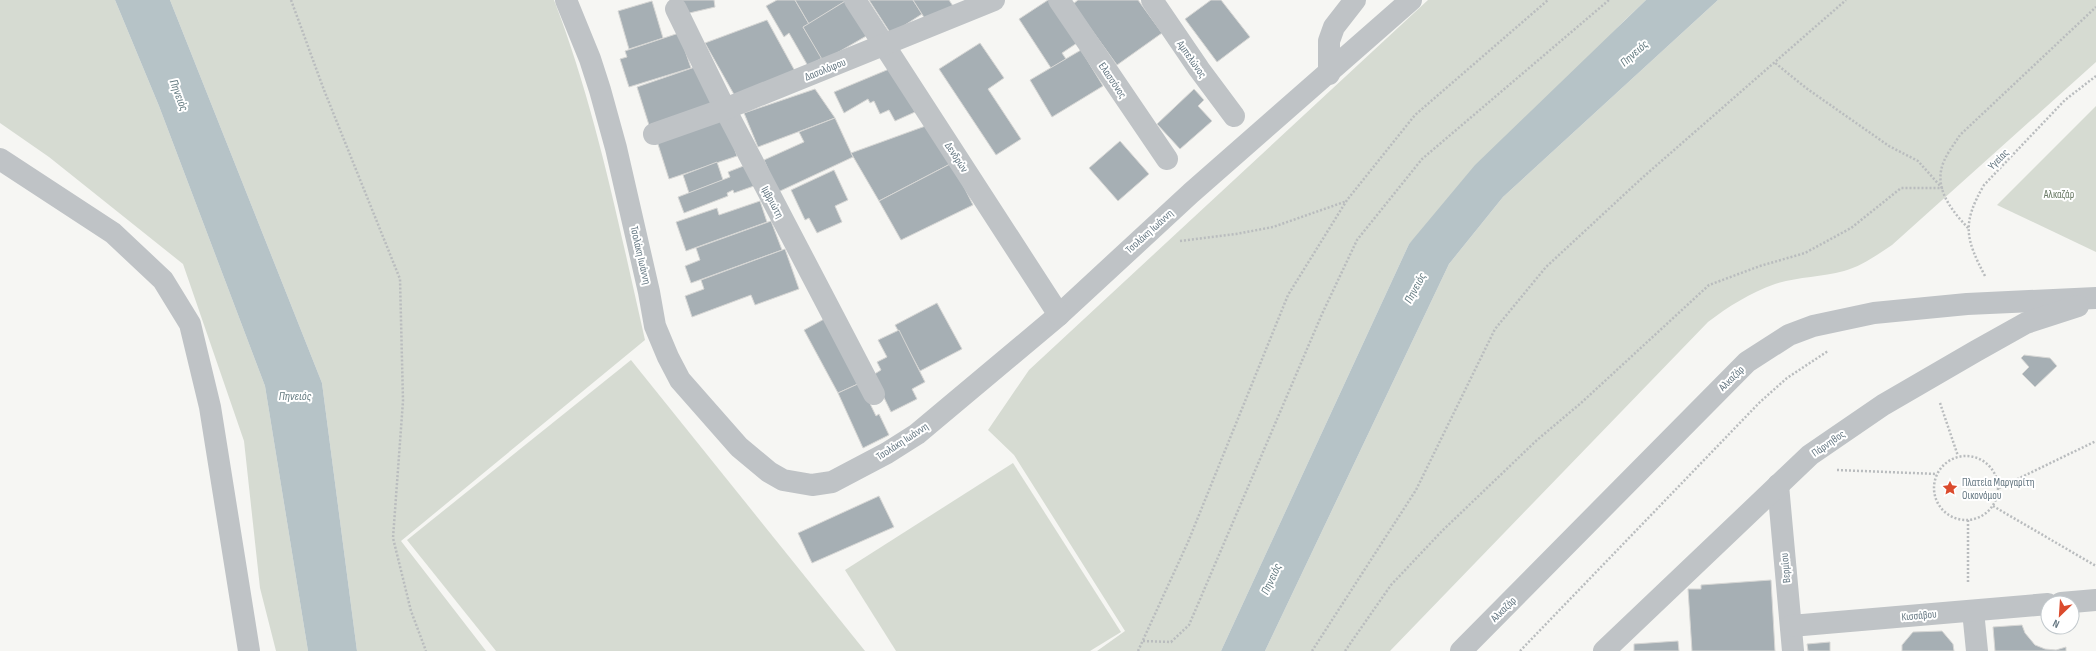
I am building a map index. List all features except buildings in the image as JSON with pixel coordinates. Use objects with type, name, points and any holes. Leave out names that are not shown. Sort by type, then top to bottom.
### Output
[{"type":"street","name":"Τσολάκη Ιωάννη","points":[[566,0],[590,59],[600,90],[616,148],[649,292],[655,326],[668,357],[680,380],[739,447],[769,472],[783,480],[796,484],[812,485],[832,482],[887,453],[917,434],[1059,315],[1180,203],[1329,74],[1411,0]]},
{"type":"street","name":"Δενδρών","points":[[856,0],[1059,315]]},
{"type":"street","name":"Δασολόφου","points":[[654,134],[725,109],[994,0]]},
{"type":"street","name":"Ελασσόνος","points":[[1059,0],[1167,159]]},
{"type":"street","name":"Αμπελώνος","points":[[1152,0],[1199,69],[1234,116]]},
{"type":"street","points":[[1329,74],[1329,41],[1334,27],[1355,0]]},
{"type":"street","name":"Ιμβριώτη","points":[[676,8],[725,109],[874,394]]},
{"type":"street","points":[[0,158],[113,233],[163,280],[190,324],[210,407],[249,651]]},
{"type":"street","name":"Αλκαζάρ","points":[[1461,651],[1747,362],[1789,334],[1813,326],[1874,313],[1967,304],[2096,298]]},
{"type":"street","name":"Πάρνηθος","points":[[1607,649],[1810,455],[1883,405],[2026,323],[2070,308],[2096,302]]},
{"type":"street","name":"Βερμίου","points":[[1778,485],[1793,651]]},
{"type":"street","points":[[2080,601],[2096,600]]},
{"type":"street","points":[[1971,601],[1977,651]]},
{"type":"street","name":"Κισσάβου","points":[[1790,626],[1971,601],[2040,604]]},
{"type":"path","points":[[291,0],[327,98],[400,279],[403,401],[393,538],[411,611],[426,651]]},
{"type":"path","points":[[1138,651],[1188,542],[1288,295],[1347,200],[1415,115],[1548,0]]},
{"type":"path","points":[[1143,642],[1171,642],[1189,625],[1322,314],[1357,240],[1422,159],[1609,0]]},
{"type":"path","points":[[1312,651],[1416,490],[1494,329],[1546,267],[1642,178],[1846,0]]},
{"type":"path","points":[[1968,228],[1951,210],[1942,188],[1941,171],[1947,156],[1960,135],[2096,7]]},
{"type":"path","points":[[1774,62],[1806,88],[1889,146],[1918,162],[1942,188]]},
{"type":"path","name":"Υγείας","points":[[1987,278],[1975,257],[1968,228],[1976,199],[1984,185],[2066,100],[2096,76]]},
{"type":"path","points":[[1344,651],[1391,585],[1442,532],[1537,440],[1581,404],[1709,285],[1760,266],[1805,254],[1851,228],[1901,188],[1942,188]]},
{"type":"path","points":[[1175,241],[1236,234],[1273,227],[1347,200]]},
{"type":"path","points":[[1520,651],[1760,402],[1787,378],[1832,349]]},
{"type":"path","points":[[1939,400],[1958,456]]},
{"type":"path","points":[[1999,488],[2096,441]]},
{"type":"path","points":[[1958,456],[1973,456],[1986,462],[1995,473],[1999,488],[1993,506],[1986,513],[1968,520],[1955,518],[1944,511],[1936,500],[1934,487],[1937,474],[1945,463],[1958,456]]},
{"type":"path","points":[[1834,470],[1937,474]]},
{"type":"path","points":[[1993,506],[2096,566]]},
{"type":"path","points":[[1968,520],[1971,601]]},
{"type":"green space","points":[[0,0],[115,0],[159,106],[265,386],[308,651],[276,651],[260,588],[244,441],[183,264],[49,157],[0,123]]},
{"type":"green space","points":[[170,0],[554,0],[582,83],[606,168],[645,340],[401,541],[486,651],[357,651],[322,383]]},
{"type":"green space","points":[[1428,0],[1646,0],[1409,244],[1221,651],[1097,651],[1125,631],[1014,455],[988,430],[1029,370]]},
{"type":"green space","points":[[1718,0],[2096,0],[2096,62],[1892,245],[1851,269],[1827,275],[1792,280],[1775,284],[1757,291],[1740,300],[1708,322],[1390,651],[1265,651],[1449,264],[1503,197]]},
{"type":"green space","name":"Αλκαζάρ","points":[[2096,106],[2096,252],[1997,205]]},
{"type":"green space","points":[[631,360],[865,651],[496,651],[407,540]]},
{"type":"green space","points":[[1013,463],[1121,632],[1090,651],[896,651],[845,570]]},
{"type":"water","name":"Πηνειός","points":[[115,0],[170,0],[322,383],[357,651],[308,651],[265,386],[159,106]]},
{"type":"water","name":"Πηνειός","points":[[1646,0],[1718,0],[1503,197],[1449,264],[1265,651],[1221,651],[1409,244],[1475,165]]},
{"type":"place","name":"Πλατεία Μαργαρίτη Οικονόμου","points":[[1950,488]]}]
